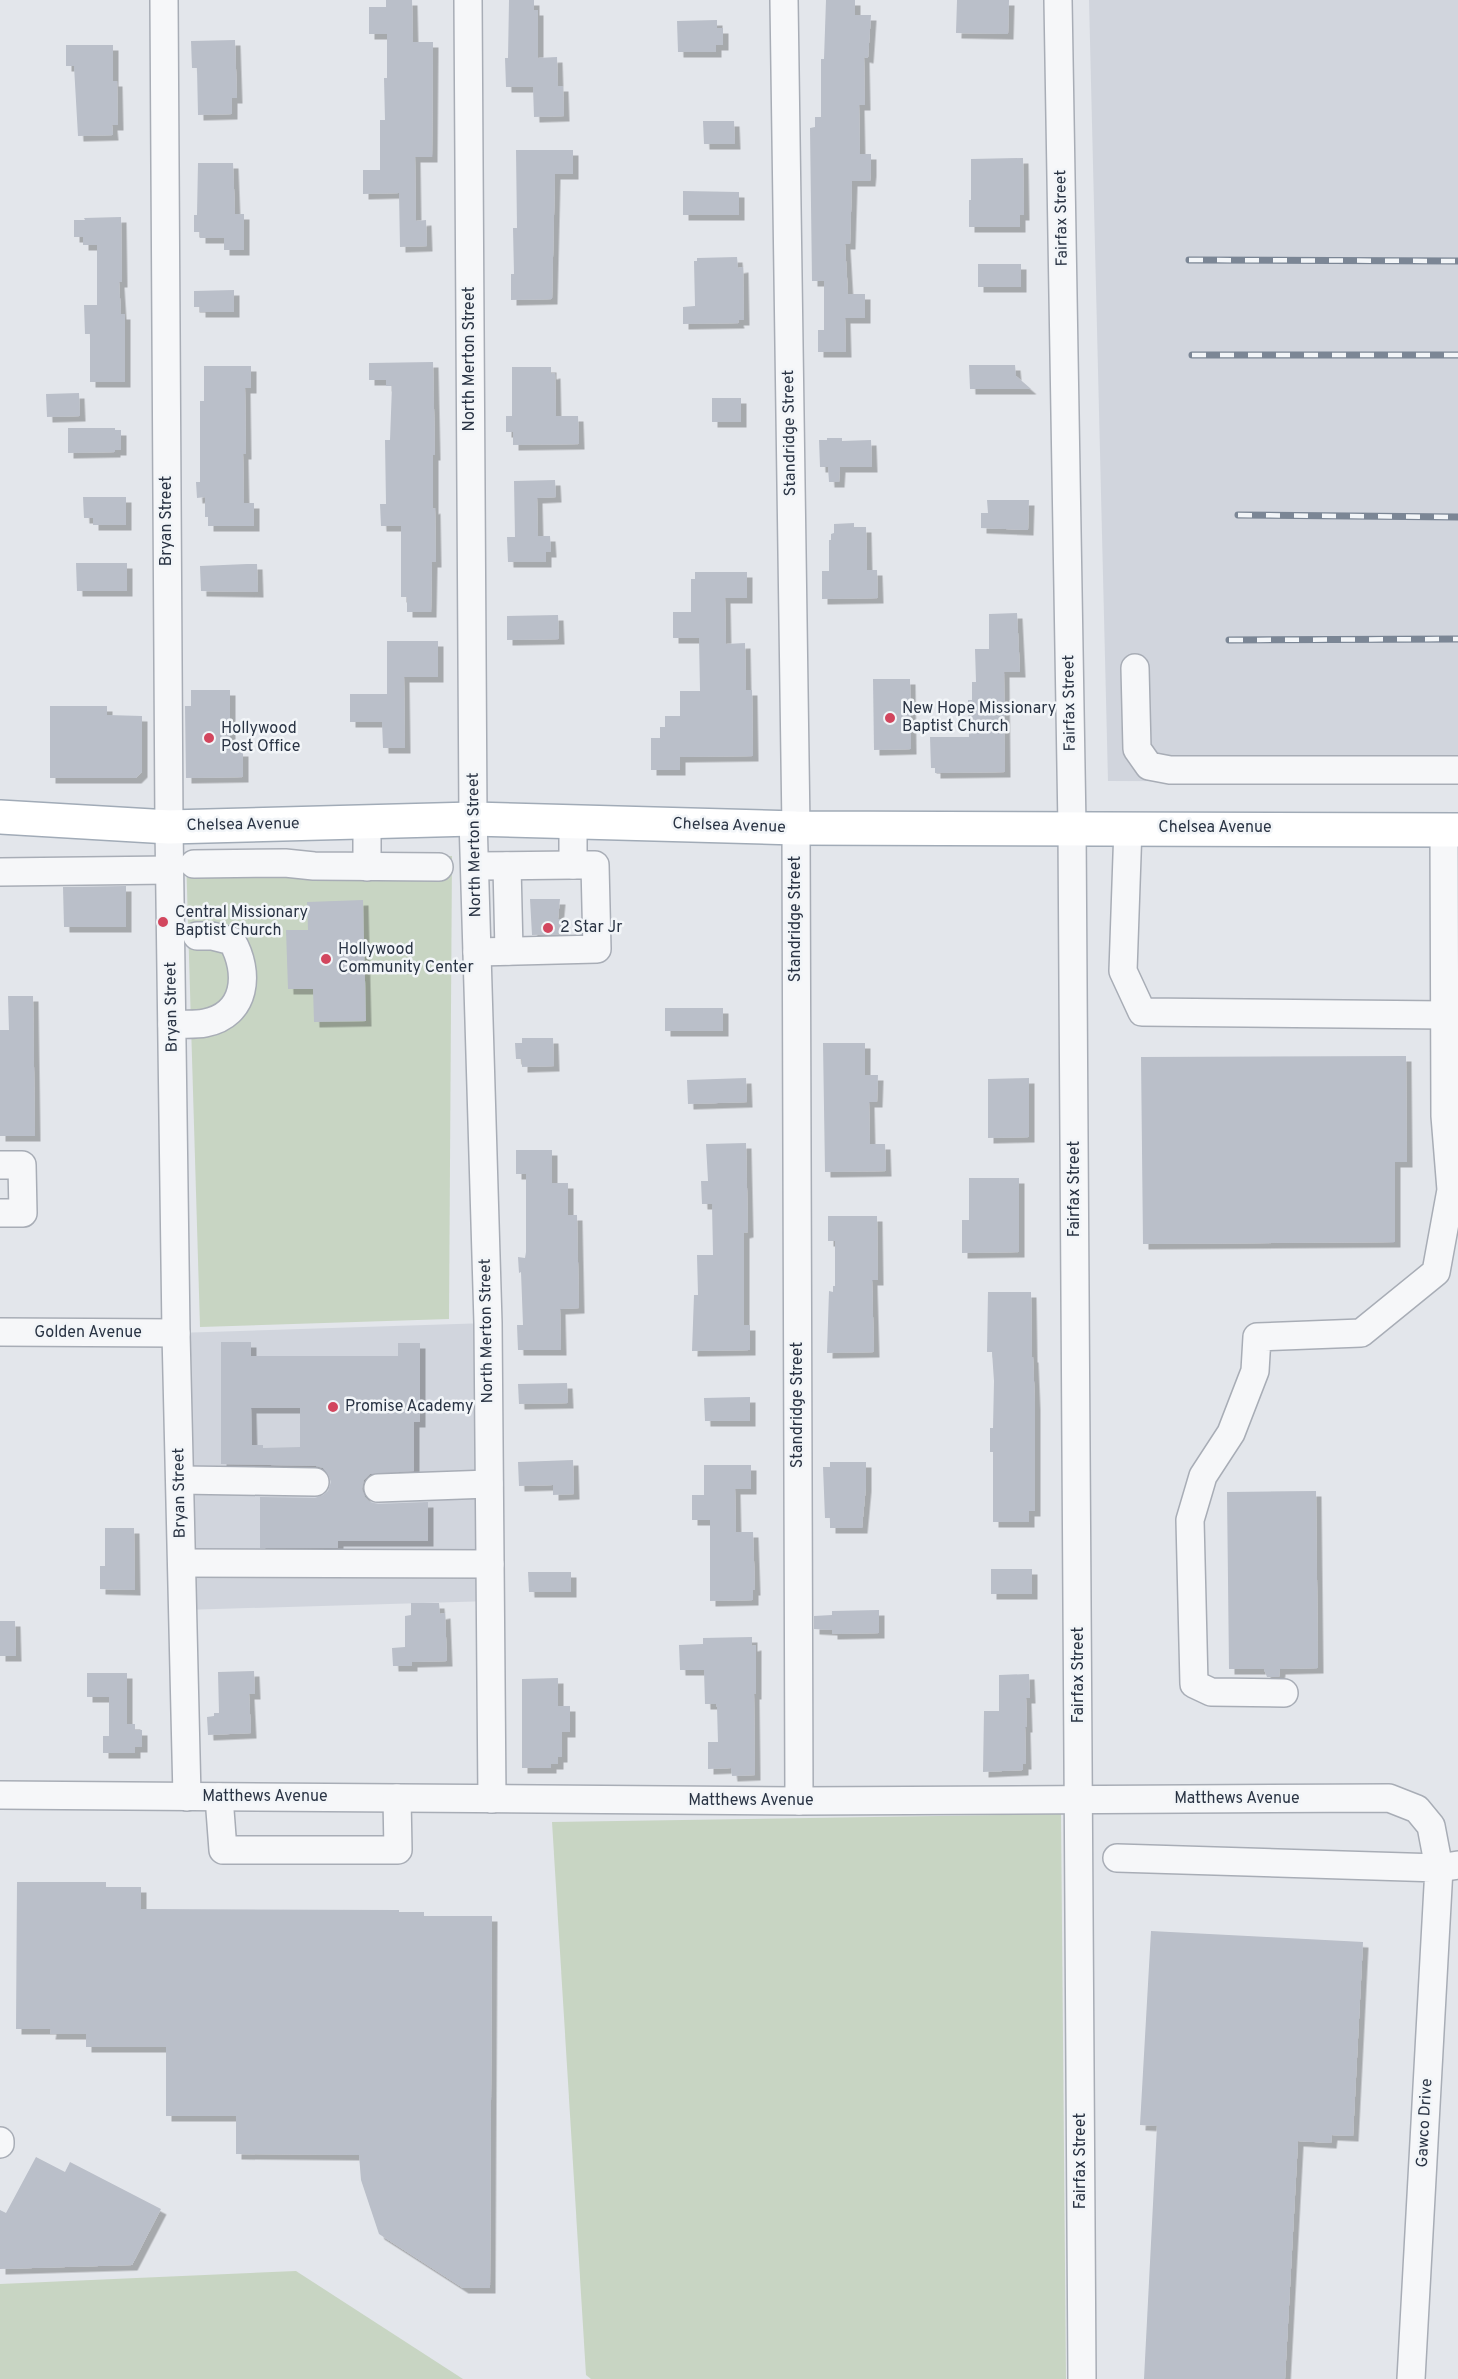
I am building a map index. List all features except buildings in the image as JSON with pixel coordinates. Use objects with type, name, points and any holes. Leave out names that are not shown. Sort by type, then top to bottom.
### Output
[{"type":"main road","name":"Chelsea Avenue","points":[[0,817],[169,826],[473,819],[796,828],[1128,827],[1451,830]]},
{"type":"street","name":"Bryan Street","points":[[164,0],[169,826],[182,867],[172,1024],[176,1333],[187,1797]]},
{"type":"street","name":"North Merton Street","points":[[468,0],[473,819],[488,1323],[492,1799]]},
{"type":"street","name":"Standridge Street","points":[[784,0],[796,828],[799,1801]]},
{"type":"street","name":"Fairfax Street","points":[[1058,0],[1072,827],[1082,2379]]},
{"type":"street","points":[[1135,668],[1137,749],[1149,766],[1170,770],[1458,770]]},
{"type":"street","points":[[573,821],[573,866]]},
{"type":"street","points":[[367,822],[367,867]]},
{"type":"street","points":[[285,824],[285,863]]},
{"type":"street","points":[[1128,827],[1124,971],[1142,1012],[1444,1015]]},
{"type":"street","points":[[1284,1693],[1211,1692],[1194,1684],[1190,1520],[1203,1476],[1232,1433],[1256,1371],[1257,1337],[1360,1333],[1436,1272],[1451,1191],[1445,1116],[1444,1015],[1451,830]]},
{"type":"street","points":[[0,872],[285,863],[314,866],[439,867]]},
{"type":"street","points":[[475,866],[595,865],[597,949],[477,952]]},
{"type":"street","points":[[507,866],[508,951]]},
{"type":"street","points":[[172,1024],[205,1023],[218,1018],[237,1005],[243,983],[240,955],[232,941],[212,936],[197,936]]},
{"type":"street","points":[[0,1165],[22,1165],[23,1213],[0,1213]]},
{"type":"street","name":"Golden Avenue","points":[[0,1332],[176,1333]]},
{"type":"street","points":[[180,1480],[315,1482]]},
{"type":"street","points":[[378,1488],[489,1484]]},
{"type":"street","points":[[182,1563],[490,1564]]},
{"type":"street","name":"Matthews Avenue","points":[[0,1795],[799,1801],[1389,1798],[1417,1809],[1431,1826],[1449,1866]]},
{"type":"street","points":[[219,1797],[223,1850],[398,1850],[397,1798]]},
{"type":"street","points":[[1117,1858],[1449,1866]]},
{"type":"street","name":"Gawco Drive","points":[[1411,2379],[1449,1866]]},
{"type":"shaded area","points":[[1089,0],[1458,0],[1458,782],[1108,781]]},
{"type":"shaded area","name":"Promise Academy","points":[[488,1323],[491,1601],[183,1610],[176,1333]]},
{"type":"green space","points":[[186,856],[452,856],[449,1319],[200,1327]]},
{"type":"green space","points":[[1061,1814],[1066,2379],[591,2379],[586,2375],[552,1822]]},
{"type":"green space","points":[[296,2271],[463,2379],[0,2379],[0,2284]]},
{"type":"railway","points":[[1189,260],[1458,261]]},
{"type":"railway","points":[[1192,355],[1458,355]]},
{"type":"railway","points":[[1238,515],[1458,517]]},
{"type":"railway","points":[[1229,640],[1458,639]]},
{"type":"place","name":"New Hope Missionary Baptist Church","points":[[890,718]]},
{"type":"place","name":"Hollywood Post Office","points":[[209,738]]},
{"type":"place","name":"Central Missionary Baptist Church","points":[[163,922]]},
{"type":"place","name":"2 Star Jr","points":[[548,928]]},
{"type":"place","name":"Hollywood Community Center","points":[[326,959]]},
{"type":"place","name":"Promise Academy","points":[[333,1407]]}]
